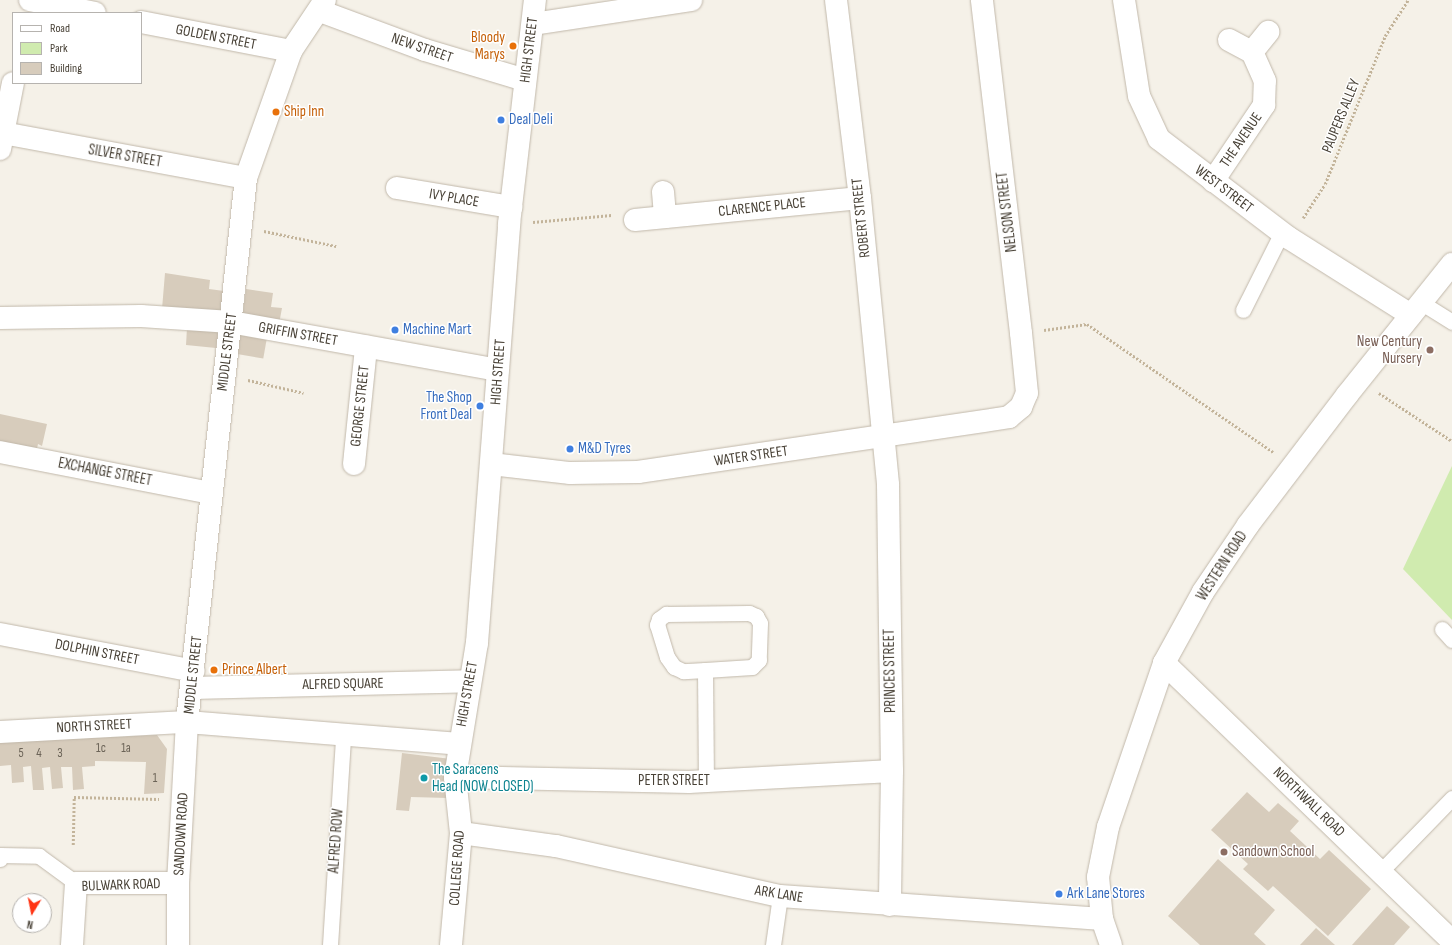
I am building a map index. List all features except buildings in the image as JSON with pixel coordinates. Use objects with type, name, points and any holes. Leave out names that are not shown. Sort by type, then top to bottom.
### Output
[{"type":"street","points":[[27,12],[30,0],[90,12]]},
{"type":"street","name":"HIGH STREET","points":[[459,744],[477,643],[510,216],[535,0]]},
{"type":"street","points":[[533,24],[626,5],[691,0]]},
{"type":"street","name":"ROBERT STREET","points":[[836,0],[860,198],[884,437]]},
{"type":"street","name":"NELSON STREET","points":[[982,0],[1027,393],[1021,407],[1009,417]]},
{"type":"street","name":"WEST STREET","points":[[1124,0],[1139,96],[1159,139],[1285,235],[1416,309]]},
{"type":"street","name":"MIDDLE STREET","points":[[187,722],[193,680],[210,492],[242,227],[246,178],[290,51],[323,6]]},
{"type":"street","name":"NEW STREET","points":[[323,6],[425,50],[525,80]]},
{"type":"street","name":"GOLDEN STREET","points":[[142,22],[290,51]]},
{"type":"street","points":[[1229,40],[1252,52],[1268,32]]},
{"type":"street","name":"THE AVENUE","points":[[1213,181],[1264,105],[1265,81],[1252,52]]},
{"type":"street","points":[[2,141],[13,84]]},
{"type":"street","name":"SILVER STREET","points":[[2,141],[246,178]]},
{"type":"street","name":"IVY PLACE","points":[[397,188],[510,216]]},
{"type":"street","points":[[662,192],[664,217]]},
{"type":"street","name":"CLARENCE PLACE","points":[[635,220],[860,198]]},
{"type":"street","name":"WESTERN ROAD","points":[[1111,945],[1102,919],[1098,877],[1108,827],[1164,663],[1203,592],[1293,466],[1452,264]]},
{"type":"street","name":"GRIFFIN STREET","points":[[0,318],[141,316],[231,322],[498,370]]},
{"type":"street","name":"GEORGE STREET","points":[[354,464],[366,347]]},
{"type":"street","name":"WATER STREET","points":[[491,464],[570,473],[638,472],[884,437],[1009,417]]},
{"type":"street","name":"PRINCES STREET","points":[[884,437],[888,485],[892,771],[890,905]]},
{"type":"street","name":"EXCHANGE STREET","points":[[0,452],[210,492]]},
{"type":"street","name":"DOLPHIN STREET","points":[[0,634],[193,680]]},
{"type":"street","name":"NORTHWALL ROAD","points":[[1164,663],[1381,870],[1452,941]]},
{"type":"street","name":"ALFRED SQUARE","points":[[193,680],[470,681]]},
{"type":"street","points":[[187,722],[343,736],[459,744]]},
{"type":"street","name":"NORTH STREET","points":[[0,732],[187,722]]},
{"type":"street","name":"SANDOWN ROAD","points":[[178,945],[178,883],[187,722]]},
{"type":"street","name":"COLLEGE ROAD","points":[[451,945],[461,833],[455,777],[459,744]]},
{"type":"street","name":"PETER STREET","points":[[455,777],[706,781],[892,771]]},
{"type":"street","name":"ARK LANE","points":[[461,833],[556,846],[780,896],[1102,919]]},
{"type":"street","name":"BULWARK ROAD","points":[[72,945],[76,883],[178,883]]},
{"type":"lane","points":[[1243,310],[1285,235]]},
{"type":"lane","points":[[1416,309],[1452,322]]},
{"type":"lane","points":[[749,613],[756,616],[760,623],[759,660],[752,667],[705,670],[682,671],[674,667],[663,644],[657,625],[659,619],[666,614],[749,613]]},
{"type":"lane","points":[[705,670],[706,781]]},
{"type":"lane","name":"ALFRED ROW","points":[[330,945],[343,736]]},
{"type":"lane","points":[[1381,870],[1452,798]]},
{"type":"lane","points":[[0,859],[0,854],[39,856],[76,883]]},
{"type":"lane","points":[[773,945],[780,896]]},
{"type":"path","name":"PAUPERS ALLEY","points":[[1285,235],[1326,184],[1385,36],[1408,0]]},
{"type":"path","points":[[510,216],[618,214],[635,220]]},
{"type":"path","points":[[242,227],[336,246]]},
{"type":"path","points":[[1021,333],[1087,324],[1293,466]]},
{"type":"path","points":[[224,375],[304,393]]},
{"type":"path","points":[[1360,380],[1452,441]]},
{"type":"path","points":[[73,845],[74,797],[183,799]]},
{"type":"green space","points":[[1452,466],[1452,620],[1403,569]]},
{"type":"place","name":"Bloody Marys","points":[[513,46]]},
{"type":"place","name":"Ship Inn","points":[[276,112]]},
{"type":"place","name":"Deal Deli","points":[[501,120]]},
{"type":"place","name":"Machine Mart","points":[[395,330]]},
{"type":"place","name":"New Century Nursery","points":[[1430,350]]},
{"type":"place","name":"The Shop Front Deal","points":[[480,406]]},
{"type":"place","name":"M&D Tyres","points":[[570,449]]},
{"type":"place","name":"Prince Albert","points":[[214,670]]},
{"type":"place","name":"The Saracens Head (NOW CLOSED)","points":[[424,778]]},
{"type":"place","name":"Sandown School","points":[[1224,852]]},
{"type":"place","name":"Ark Lane Stores","points":[[1059,894]]}]
